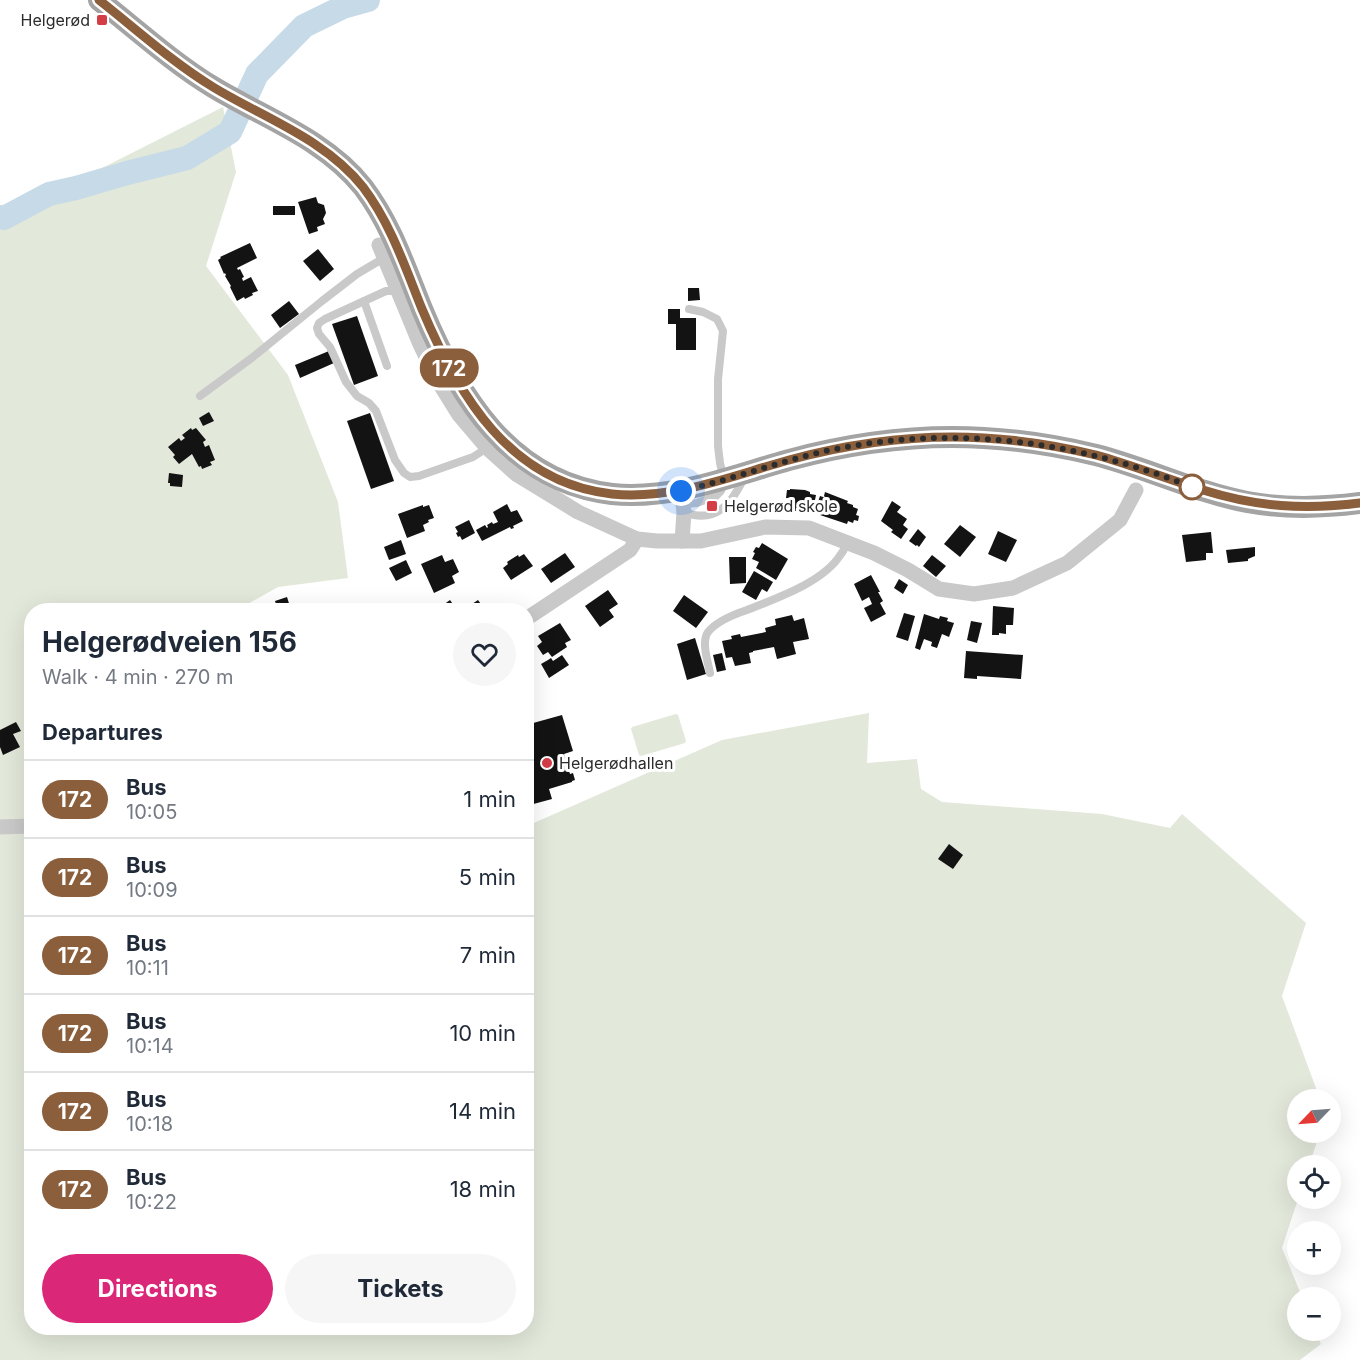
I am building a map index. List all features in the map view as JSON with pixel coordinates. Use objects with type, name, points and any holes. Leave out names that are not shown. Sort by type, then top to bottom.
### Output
[{"type":"main road","points":[[99,0],[157,47],[206,82],[319,146],[361,185],[389,229],[452,375],[483,420],[502,441],[514,452],[553,477],[588,489],[682,502],[724,480],[790,460],[851,446],[908,439],[972,437],[1029,442],[1095,455],[1206,491],[1249,502],[1306,508],[1360,503]]},
{"type":"street","points":[[381,252],[436,378],[459,415],[487,448],[516,474],[568,506],[637,539],[657,542],[701,541],[765,528],[792,526],[809,528],[847,542],[908,570],[939,589],[974,594],[1013,588],[1067,563],[1120,520],[1137,490]]},
{"type":"street","points":[[682,502],[682,541]]},
{"type":"street","points":[[534,614],[630,550],[637,539]]},
{"type":"street","points":[[0,827],[24,826]]},
{"type":"lane","points":[[200,396],[253,357],[381,252]]},
{"type":"lane","points":[[398,291],[386,291],[319,323],[317,328],[319,334],[330,347],[346,382],[357,396],[369,403],[376,411],[395,460],[404,473],[410,477],[419,476],[472,457],[487,448]]},
{"type":"lane","points":[[364,301],[387,366]]},
{"type":"lane","points":[[689,309],[703,312],[717,319],[723,331],[718,379],[718,435],[724,480]]},
{"type":"lane","points":[[682,502],[695,516],[706,516],[723,509],[737,494],[746,473]]},
{"type":"lane","points":[[710,673],[705,642],[707,633],[730,616],[786,595],[814,579],[833,564],[841,555],[847,542]]},
{"type":"shaded area","points":[[223,107],[236,172],[206,266],[288,375],[338,502],[348,578],[278,587],[249,603],[24,603],[24,1335],[534,1335],[534,823],[722,740],[869,713],[867,763],[917,759],[921,789],[942,802],[1102,814],[1170,828],[1182,814],[1306,923],[1282,996],[1316,1089],[1287,1089],[1287,1143],[1317,1143],[1312,1155],[1287,1155],[1287,1209],[1295,1209],[1291,1221],[1287,1221],[1287,1233],[1282,1248],[1287,1260],[1287,1275],[1293,1275],[1298,1287],[1287,1287],[1287,1341],[1320,1341],[1321,1344],[1300,1360],[0,1360],[0,215],[5,217]]},
{"type":"shaded area","points":[[676,714],[685,743],[639,755],[632,727]]},
{"type":"building","points":[[316,197],[318,203],[324,205],[325,224],[317,227],[318,231],[309,234],[298,202]]},
{"type":"building","points":[[273,206],[295,206],[295,215],[273,215]]},
{"type":"building","points":[[250,243],[257,258],[237,268],[244,277],[243,281],[251,277],[258,291],[237,301],[218,260]]},
{"type":"building","points":[[318,249],[334,269],[320,281],[303,261]]},
{"type":"building","points":[[688,288],[699,288],[700,300],[688,301]]},
{"type":"building","points":[[289,301],[299,314],[280,328],[271,315]]},
{"type":"building","points":[[668,309],[680,309],[680,318],[696,318],[696,350],[676,350],[676,324],[668,324]]},
{"type":"building","points":[[357,316],[378,376],[354,385],[332,324]]},
{"type":"building","points":[[329,351],[334,363],[300,378],[295,365]]},
{"type":"building","points":[[209,412],[214,421],[203,426],[199,418]]},
{"type":"building","points":[[370,413],[394,481],[371,489],[347,421]]},
{"type":"building","points":[[191,428],[192,430],[196,428],[206,440],[203,442],[205,447],[209,445],[215,460],[210,462],[212,465],[202,469],[192,454],[179,464],[173,457],[175,455],[168,447],[179,438],[181,441],[185,438],[182,435]]},
{"type":"building","points":[[169,473],[183,475],[182,487],[170,486]]},
{"type":"building","points":[[787,490],[805,490],[816,495],[813,510],[807,509],[807,512],[787,510],[789,498],[786,498]]},
{"type":"building","points":[[825,492],[848,501],[847,503],[858,509],[856,515],[859,516],[858,521],[854,520],[853,523],[848,521],[847,524],[820,515],[821,512],[815,511],[820,496],[826,498]]},
{"type":"building","points":[[892,501],[901,507],[897,512],[907,519],[903,525],[908,529],[901,539],[881,521]]},
{"type":"building","points":[[507,504],[511,512],[517,510],[523,521],[513,526],[514,528],[510,527],[482,541],[476,530],[485,525],[487,528],[487,525],[492,522],[493,524],[498,522],[493,512]]},
{"type":"building","points":[[423,505],[423,507],[429,505],[434,518],[423,525],[425,531],[407,538],[398,514]]},
{"type":"building","points":[[469,520],[475,533],[462,540],[460,536],[458,537],[455,527]]},
{"type":"building","points":[[960,525],[976,537],[960,557],[944,544]]},
{"type":"building","points":[[918,529],[926,537],[919,547],[909,541]]},
{"type":"building","points":[[998,531],[1017,540],[1006,562],[988,554]]},
{"type":"building","points":[[1211,532],[1213,553],[1206,553],[1206,560],[1186,562],[1182,535]]},
{"type":"building","points":[[401,540],[406,554],[389,560],[384,547]]},
{"type":"building","points":[[762,543],[788,559],[776,580],[756,568],[759,562],[752,559],[756,547],[759,548]]},
{"type":"building","points":[[1255,547],[1255,556],[1248,561],[1228,563],[1226,550]]},
{"type":"building","points":[[565,553],[575,567],[551,583],[541,569]]},
{"type":"building","points":[[524,554],[533,566],[511,580],[503,568],[508,564],[507,562]]},
{"type":"building","points":[[442,555],[445,562],[453,559],[459,572],[452,576],[455,583],[434,593],[421,564]]},
{"type":"building","points":[[932,555],[946,566],[936,577],[923,566]]},
{"type":"building","points":[[729,557],[746,557],[746,583],[730,584]]},
{"type":"building","points":[[406,560],[412,573],[396,581],[389,568]]},
{"type":"building","points":[[754,571],[773,582],[767,592],[762,589],[756,600],[742,592]]},
{"type":"building","points":[[871,575],[880,592],[878,592],[883,601],[880,603],[886,614],[871,622],[864,608],[872,604],[869,597],[862,601],[854,584]]},
{"type":"building","points":[[899,579],[908,585],[903,594],[894,588]]},
{"type":"building","points":[[608,590],[618,604],[609,610],[614,617],[600,627],[585,606]]},
{"type":"building","points":[[684,595],[708,612],[696,628],[673,611]]},
{"type":"building","points":[[287,597],[289,603],[276,603],[275,601]]},
{"type":"building","points":[[993,606],[1014,608],[1013,625],[1006,625],[1006,634],[992,635]]},
{"type":"building","points":[[904,613],[915,616],[908,641],[896,637]]},
{"type":"building","points":[[924,614],[939,619],[940,616],[948,618],[947,621],[954,623],[949,637],[942,634],[937,648],[931,646],[932,642],[924,639],[920,650],[915,648]]},
{"type":"building","points":[[792,615],[794,621],[804,618],[809,639],[793,642],[796,654],[777,659],[774,647],[753,651],[749,653],[751,663],[735,666],[732,657],[726,658],[722,641],[740,634],[741,637],[766,632],[765,628],[776,625],[775,619]]},
{"type":"building","points":[[971,621],[982,623],[977,643],[967,640]]},
{"type":"building","points":[[560,623],[571,640],[565,643],[567,647],[552,657],[548,652],[543,655],[537,646],[542,642],[538,636]]},
{"type":"building","points":[[695,638],[706,674],[687,680],[677,644]]},
{"type":"building","points":[[966,651],[1023,655],[1021,679],[977,676],[977,679],[964,678]]},
{"type":"building","points":[[722,653],[726,670],[717,672],[713,655]]},
{"type":"building","points":[[562,655],[569,665],[549,678],[541,664],[551,658],[553,661]]},
{"type":"building","name":"Helgerødhallen","points":[[562,715],[573,751],[564,754],[570,774],[573,773],[575,780],[549,789],[552,799],[534,804],[534,723]]},
{"type":"building","points":[[16,722],[21,731],[13,734],[20,747],[3,755],[0,747],[0,730]]},
{"type":"building","points":[[949,844],[963,855],[953,869],[938,859]]},
{"type":"waterway","points":[[0,217],[4,218],[49,194],[187,158],[230,132],[257,74],[304,26],[343,7],[368,0]]},
{"type":"bus line","name":"172","points":[[99,0],[190,72],[214,88],[319,146],[352,175],[381,214],[452,375],[491,430],[514,452],[553,477],[601,492],[637,495],[663,494],[851,446],[908,439],[972,437],[1034,443],[1095,455],[1206,491],[1249,502],[1306,508],[1360,503]]},
{"type":"place","name":"Helgerød","points":[[102,20]]},
{"type":"place","name":"Helgerød skole","points":[[712,506]]},
{"type":"place","name":"Helgerødhallen","points":[[547,763]]},
{"type":"route","points":[[681,491],[825,451],[875,442],[940,437],[998,439],[1060,447],[1122,463],[1192,487]]}]
